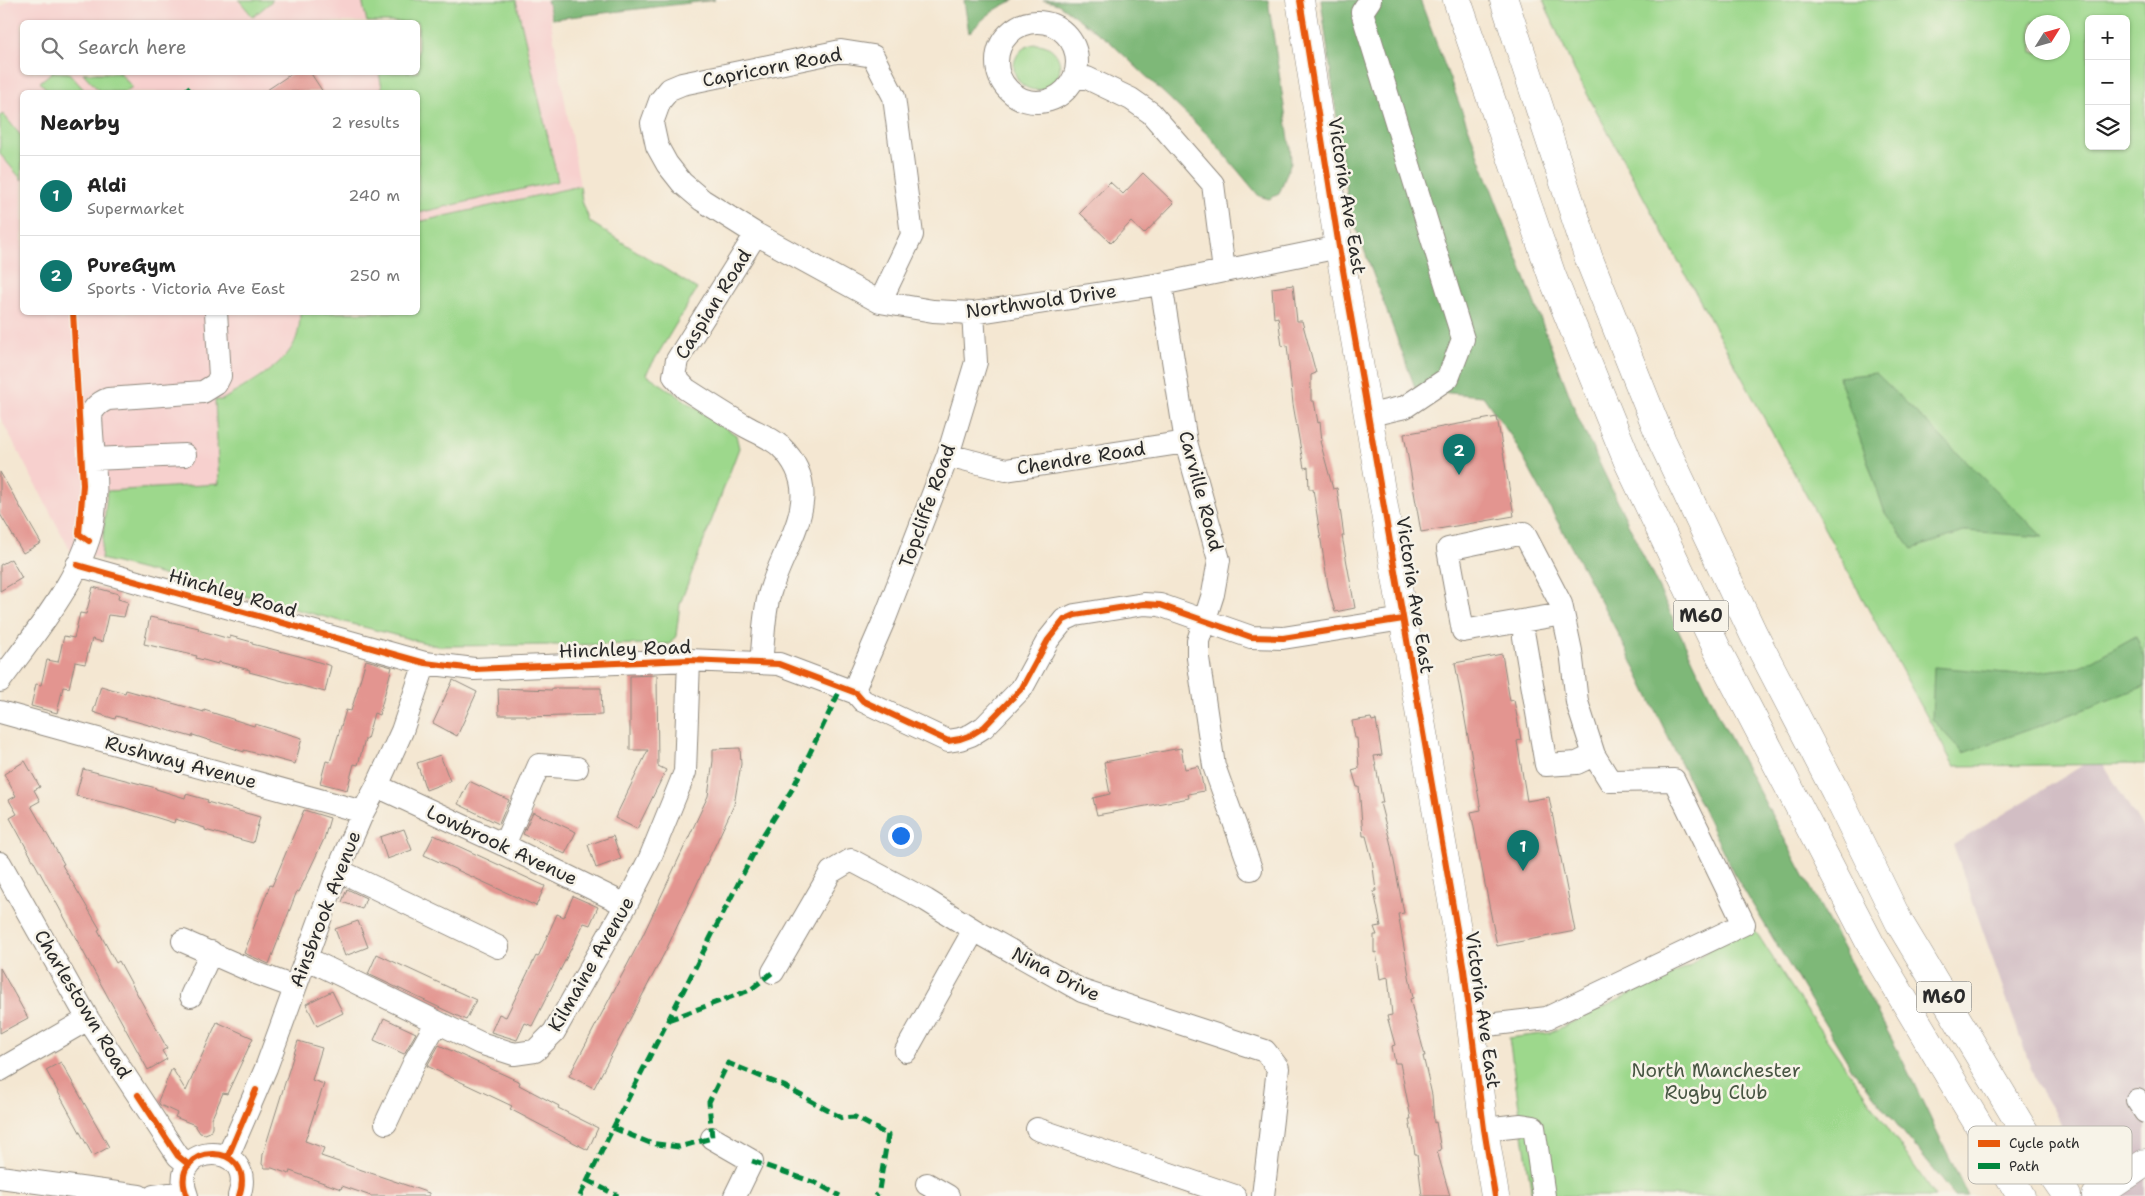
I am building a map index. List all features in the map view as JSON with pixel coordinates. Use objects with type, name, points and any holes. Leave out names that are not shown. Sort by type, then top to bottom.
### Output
[{"type":"main road","name":"Victoria Ave East","points":[[1300,0],[1339,247],[1370,415],[1403,619],[1464,970],[1484,1129],[1495,1196]]},
{"type":"main road","name":"M60","points":[[1457,0],[1552,276],[1636,479],[1719,653],[1870,945],[1979,1126]]},
{"type":"main road","name":"M60","points":[[1504,0],[1589,259],[1662,441],[1754,635],[1835,791],[1899,922],[2021,1126]]},
{"type":"main road","points":[[2132,1172],[2145,1163]]},
{"type":"main road","name":"M60","points":[[2014,1184],[2021,1196]]},
{"type":"main road","name":"M60","points":[[2059,1184],[2067,1196]]},
{"type":"main road","points":[[2096,1196],[2114,1184]]},
{"type":"street","points":[[1370,0],[1362,12],[1463,339],[1448,378],[1405,407],[1370,415]]},
{"type":"street","name":"Capricorn Road","points":[[756,234],[702,200],[682,183],[666,164],[657,146],[652,123],[660,101],[670,89],[682,84],[841,51],[873,56],[894,97],[912,234],[880,302]]},
{"type":"street","points":[[1081,78],[1131,99],[1151,113],[1213,184],[1224,272]]},
{"type":"street","name":"Northwold Drive","points":[[756,234],[880,302],[933,311],[973,313],[1161,284],[1339,247]]},
{"type":"street","name":"Caspian Road","points":[[756,234],[677,360],[674,376],[686,389],[778,444],[794,460],[801,478],[804,493],[802,509],[770,592],[763,624],[761,663]]},
{"type":"street","name":"Carville Road","points":[[1161,284],[1186,442],[1219,560],[1213,594],[1198,640],[1198,658],[1214,766],[1251,869]]},
{"type":"street","name":"Topcliffe Road","points":[[856,693],[856,685],[885,618],[948,455],[976,362],[973,313]]},
{"type":"street","points":[[0,681],[60,596],[89,541],[94,514],[91,415],[102,401],[108,399],[203,392],[216,384],[220,376],[216,315]]},
{"type":"street","name":"Chendre Road","points":[[948,455],[1006,470],[1186,442]]},
{"type":"street","points":[[93,459],[185,455]]},
{"type":"street","points":[[1471,1027],[1547,1018],[1744,924],[1674,780],[1610,781],[1594,755],[1577,702],[1571,651],[1561,604],[1524,533],[1448,549],[1463,631],[1563,614]]},
{"type":"street","name":"Hinchley Road","points":[[77,565],[425,663],[474,669],[689,660],[779,664],[856,693],[863,701],[948,741],[971,735],[984,726],[1022,688],[1048,640],[1064,620],[1075,615],[1144,604],[1160,605],[1252,637],[1265,638],[1283,638],[1403,619]]},
{"type":"street","points":[[1524,637],[1546,766],[1577,763],[1594,755]]},
{"type":"street","name":"Kilmaine Avenue","points":[[306,958],[480,1043],[514,1054],[535,1051],[558,1024],[626,905],[650,858],[685,772],[689,660]]},
{"type":"street","name":"Ainsbrook Avenue","points":[[228,1156],[266,1068],[338,870],[362,812],[377,786],[402,732],[425,663]]},
{"type":"street","name":"Rushway Avenue","points":[[0,712],[362,812]]},
{"type":"street","points":[[504,844],[539,765],[577,768]]},
{"type":"street","name":"Lowbrook Avenue","points":[[377,786],[504,844],[626,905]]},
{"type":"street","name":"Nina Drive","points":[[773,972],[831,872],[851,860],[926,900],[974,930],[1082,991],[1265,1051],[1278,1068],[1263,1196]]},
{"type":"street","name":"Charlestown Road","points":[[0,863],[88,1019],[178,1156],[188,1165]]},
{"type":"street","points":[[338,870],[498,948]]},
{"type":"street","points":[[906,1051],[974,930]]},
{"type":"street","points":[[183,941],[212,952],[256,973],[294,987]]},
{"type":"street","points":[[191,996],[212,952]]},
{"type":"street","points":[[0,1070],[88,1019]]},
{"type":"street","points":[[386,1123],[416,1059],[437,1022]]},
{"type":"street","points":[[1484,1129],[1521,1125],[1534,1127],[1544,1196]]},
{"type":"street","points":[[1037,1129],[1235,1196]]},
{"type":"street","points":[[712,1138],[752,1161],[734,1196]]},
{"type":"street","points":[[154,1196],[186,1194],[183,1178],[188,1165],[196,1158],[205,1154],[217,1153],[228,1156],[241,1174],[240,1196]]},
{"type":"street","points":[[0,1178],[139,1196]]},
{"type":"street","points":[[928,1184],[948,1196]]},
{"type":"shaded area","points":[[10,0],[547,0],[580,186],[420,222],[420,90],[20,90],[20,315],[300,315],[296,340],[288,353],[272,368],[222,400],[215,400],[219,484],[107,491],[101,559],[70,550],[0,417],[0,8]]},
{"type":"shaded area","points":[[2098,756],[2145,832],[2145,1196],[2105,1196],[2098,1184],[2132,1184],[2132,1126],[2062,1126],[2036,1083],[1953,845]]},
{"type":"green space","points":[[239,0],[273,0],[253,17]]},
{"type":"green space","points":[[362,0],[516,0],[558,181],[420,213],[420,90],[383,90],[379,75],[420,75],[420,20],[367,20]]},
{"type":"green space","points":[[547,0],[715,0],[552,19]]},
{"type":"green space","points":[[964,0],[1015,0],[990,14],[969,33]]},
{"type":"green space","points":[[1043,0],[1268,0],[1291,162],[1279,194],[1269,199],[1259,196],[1209,136],[1109,41],[1058,4]]},
{"type":"green space","points":[[1321,0],[1420,0],[1578,418],[1725,728],[1899,1053],[1968,1196],[1955,1196],[1852,1069],[1733,872],[1622,641],[1513,439],[1483,396],[1416,390],[1349,209]]},
{"type":"green space","points":[[1543,0],[2145,0],[2145,764],[1954,766],[1573,68]]},
{"type":"green space","points":[[1042,44],[1046,45],[1056,54],[1059,58],[1059,76],[1050,86],[1042,90],[1032,90],[1024,86],[1015,76],[1014,62],[1018,54],[1028,45]]},
{"type":"green space","points":[[48,75],[71,75],[84,90],[47,90],[40,82]]},
{"type":"green space","points":[[85,75],[122,75],[132,87],[128,90],[98,90]]},
{"type":"green space","points":[[3,114],[20,135],[20,178],[0,154],[0,116]]},
{"type":"green space","points":[[580,186],[582,201],[590,222],[697,289],[646,374],[736,435],[739,448],[680,604],[676,636],[670,644],[437,646],[101,559],[107,491],[219,484],[215,400],[222,400],[264,374],[284,358],[296,339],[300,315],[420,315],[420,222]]},
{"type":"green space","points":[[1876,373],[2043,537],[1966,531],[1912,549],[1885,513],[1839,377]]},
{"type":"green space","points":[[2136,636],[2145,658],[2145,686],[1963,753],[1932,719],[1934,667],[2019,674],[2080,667]]},
{"type":"green space","name":"North Manchester Rugby Club","points":[[1747,918],[1809,1014],[1935,1196],[1532,1196],[1509,1038],[1550,1033],[1689,966]]},
{"type":"building","points":[[290,75],[312,75],[322,90],[267,90]]},
{"type":"building","points":[[1143,173],[1174,203],[1144,234],[1131,222],[1111,243],[1080,213],[1110,182],[1123,194]]},
{"type":"building","points":[[1293,285],[1297,321],[1302,321],[1316,373],[1311,375],[1311,401],[1314,401],[1318,423],[1320,422],[1322,441],[1320,441],[1333,489],[1337,488],[1344,536],[1342,536],[1355,608],[1335,612],[1328,586],[1313,489],[1309,489],[1308,467],[1304,468],[1293,404],[1287,345],[1282,346],[1278,317],[1274,318],[1272,288]]},
{"type":"building","points":[[1497,417],[1514,516],[1421,532],[1404,434]]},
{"type":"building","points":[[0,472],[41,543],[23,553],[0,514]]},
{"type":"building","points":[[11,559],[22,578],[0,591],[0,565]]},
{"type":"building","points":[[93,587],[119,594],[118,599],[128,602],[124,617],[108,615],[102,642],[92,639],[85,664],[75,662],[69,688],[63,687],[57,713],[31,706],[36,684],[41,685],[47,660],[58,662],[64,636],[74,638],[80,613],[86,614]]},
{"type":"building","points":[[150,617],[199,628],[198,630],[230,639],[230,636],[331,666],[325,692],[249,672],[250,670],[219,662],[218,664],[196,658],[197,656],[144,644]]},
{"type":"building","points":[[1502,654],[1510,701],[1514,700],[1521,740],[1517,741],[1527,801],[1549,797],[1575,931],[1497,946],[1471,812],[1481,810],[1455,663]]},
{"type":"building","points":[[366,660],[392,667],[379,715],[374,713],[358,765],[354,764],[347,790],[320,783],[326,761],[330,762],[346,710],[351,711]]},
{"type":"building","points":[[657,675],[658,766],[666,770],[637,829],[615,818],[648,750],[630,750],[630,676]]},
{"type":"building","points":[[453,680],[477,692],[457,736],[433,723]]},
{"type":"building","points":[[101,686],[125,693],[126,690],[204,712],[204,710],[254,726],[255,724],[302,738],[295,764],[244,750],[244,752],[193,735],[192,737],[116,716],[115,719],[93,712]]},
{"type":"building","points":[[498,688],[552,690],[552,688],[601,688],[602,715],[526,717],[526,715],[499,715]]},
{"type":"building","points":[[1371,718],[1372,721],[1376,720],[1382,755],[1374,756],[1383,803],[1380,803],[1390,841],[1404,913],[1398,914],[1413,998],[1410,999],[1425,1056],[1423,1056],[1432,1095],[1434,1123],[1436,1122],[1441,1150],[1437,1151],[1450,1196],[1422,1196],[1417,1154],[1415,1154],[1409,1119],[1411,1119],[1400,1063],[1395,1063],[1392,1046],[1395,1045],[1387,1016],[1392,1015],[1388,977],[1380,979],[1376,952],[1374,953],[1374,935],[1377,935],[1374,927],[1381,926],[1374,891],[1376,891],[1372,859],[1366,836],[1363,836],[1359,787],[1357,787],[1352,770],[1359,768],[1357,738],[1355,738],[1352,721]]},
{"type":"building","points":[[740,748],[741,764],[734,805],[666,950],[594,1088],[569,1076],[643,935],[708,796],[713,749]]},
{"type":"building","points":[[1181,748],[1185,769],[1199,766],[1204,791],[1188,794],[1189,798],[1097,815],[1093,798],[1110,794],[1104,762]]},
{"type":"building","points":[[440,755],[450,781],[426,790],[417,763]]},
{"type":"building","points":[[25,761],[40,787],[34,790],[40,801],[31,806],[64,864],[62,865],[100,929],[98,930],[116,963],[119,961],[167,1048],[162,1051],[167,1059],[148,1070],[10,818],[17,814],[9,800],[16,796],[4,774]]},
{"type":"building","points":[[83,769],[156,788],[185,798],[186,794],[260,817],[253,843],[205,830],[205,828],[175,819],[174,823],[123,807],[76,796]]},
{"type":"building","points":[[469,781],[509,800],[499,824],[458,804]]},
{"type":"building","points":[[304,810],[330,818],[324,839],[299,892],[297,891],[269,964],[244,953],[270,885],[272,886]]},
{"type":"building","points":[[533,812],[576,832],[565,854],[523,834]]},
{"type":"building","points":[[404,829],[412,850],[387,859],[380,837]]},
{"type":"building","points":[[434,835],[545,886],[536,906],[424,855]]},
{"type":"building","points":[[613,836],[621,859],[596,868],[588,845]]},
{"type":"building","points":[[347,889],[366,898],[362,909],[342,902]]},
{"type":"building","points":[[573,896],[598,907],[590,925],[584,923],[532,1026],[525,1023],[517,1040],[491,1032],[499,1014],[506,1017],[536,956],[538,957],[557,914],[564,917]]},
{"type":"building","points":[[358,921],[368,947],[345,956],[335,929]]},
{"type":"building","points":[[377,954],[476,1000],[466,1020],[368,974]]},
{"type":"building","points":[[0,968],[28,1018],[0,1033]]},
{"type":"building","points":[[332,991],[343,1013],[317,1026],[306,1004]]},
{"type":"building","points":[[384,1018],[416,1033],[404,1054],[374,1040]]},
{"type":"building","points":[[217,1022],[253,1038],[227,1094],[223,1093],[212,1118],[210,1132],[205,1134],[200,1133],[195,1125],[175,1117],[177,1113],[160,1105],[158,1101],[172,1068],[186,1091]]},
{"type":"building","points":[[298,1041],[322,1048],[312,1080],[324,1084],[305,1141],[324,1148],[321,1156],[429,1193],[429,1196],[371,1196],[342,1186],[341,1189],[290,1171],[289,1174],[272,1168],[265,1168],[262,1164],[263,1154]]},
{"type":"building","points":[[439,1045],[520,1082],[519,1085],[559,1106],[558,1108],[598,1128],[588,1150],[510,1109],[512,1106],[427,1066]]},
{"type":"building","points":[[61,1062],[109,1147],[93,1156],[46,1070]]},
{"type":"marked path","points":[[186,87],[189,90]]},
{"type":"marked path","points":[[580,1196],[762,837],[793,788],[841,688]]},
{"type":"marked path","points":[[668,1020],[750,990],[773,972]]},
{"type":"marked path","points":[[613,1128],[650,1143],[679,1147],[712,1138],[709,1102],[728,1063],[784,1086],[842,1118],[855,1117],[888,1135],[879,1190],[876,1196]]},
{"type":"marked path","points":[[752,1161],[816,1183],[840,1196]]},
{"type":"marked path","points":[[587,1180],[618,1196]]},
{"type":"cycle path","points":[[1300,0],[1339,247],[1464,970],[1484,1129],[1495,1196]]},
{"type":"cycle path","points":[[73,315],[83,485],[79,534],[89,541]]},
{"type":"cycle path","points":[[77,565],[425,663],[474,669],[689,660],[779,664],[856,693],[863,701],[948,741],[971,735],[984,727],[1022,688],[1048,640],[1064,620],[1075,615],[1144,604],[1160,605],[1251,637],[1283,638],[1403,619]]},
{"type":"cycle path","points":[[228,1156],[256,1090]]},
{"type":"cycle path","points":[[138,1095],[178,1156],[189,1165]]},
{"type":"cycle path","points":[[187,1196],[184,1178],[189,1165],[199,1157],[212,1154],[226,1156],[236,1164],[242,1177],[239,1196]]},
{"type":"place","name":"PureGym","points":[[1459,475]]},
{"type":"place","name":"Aldi","points":[[1523,871]]}]
